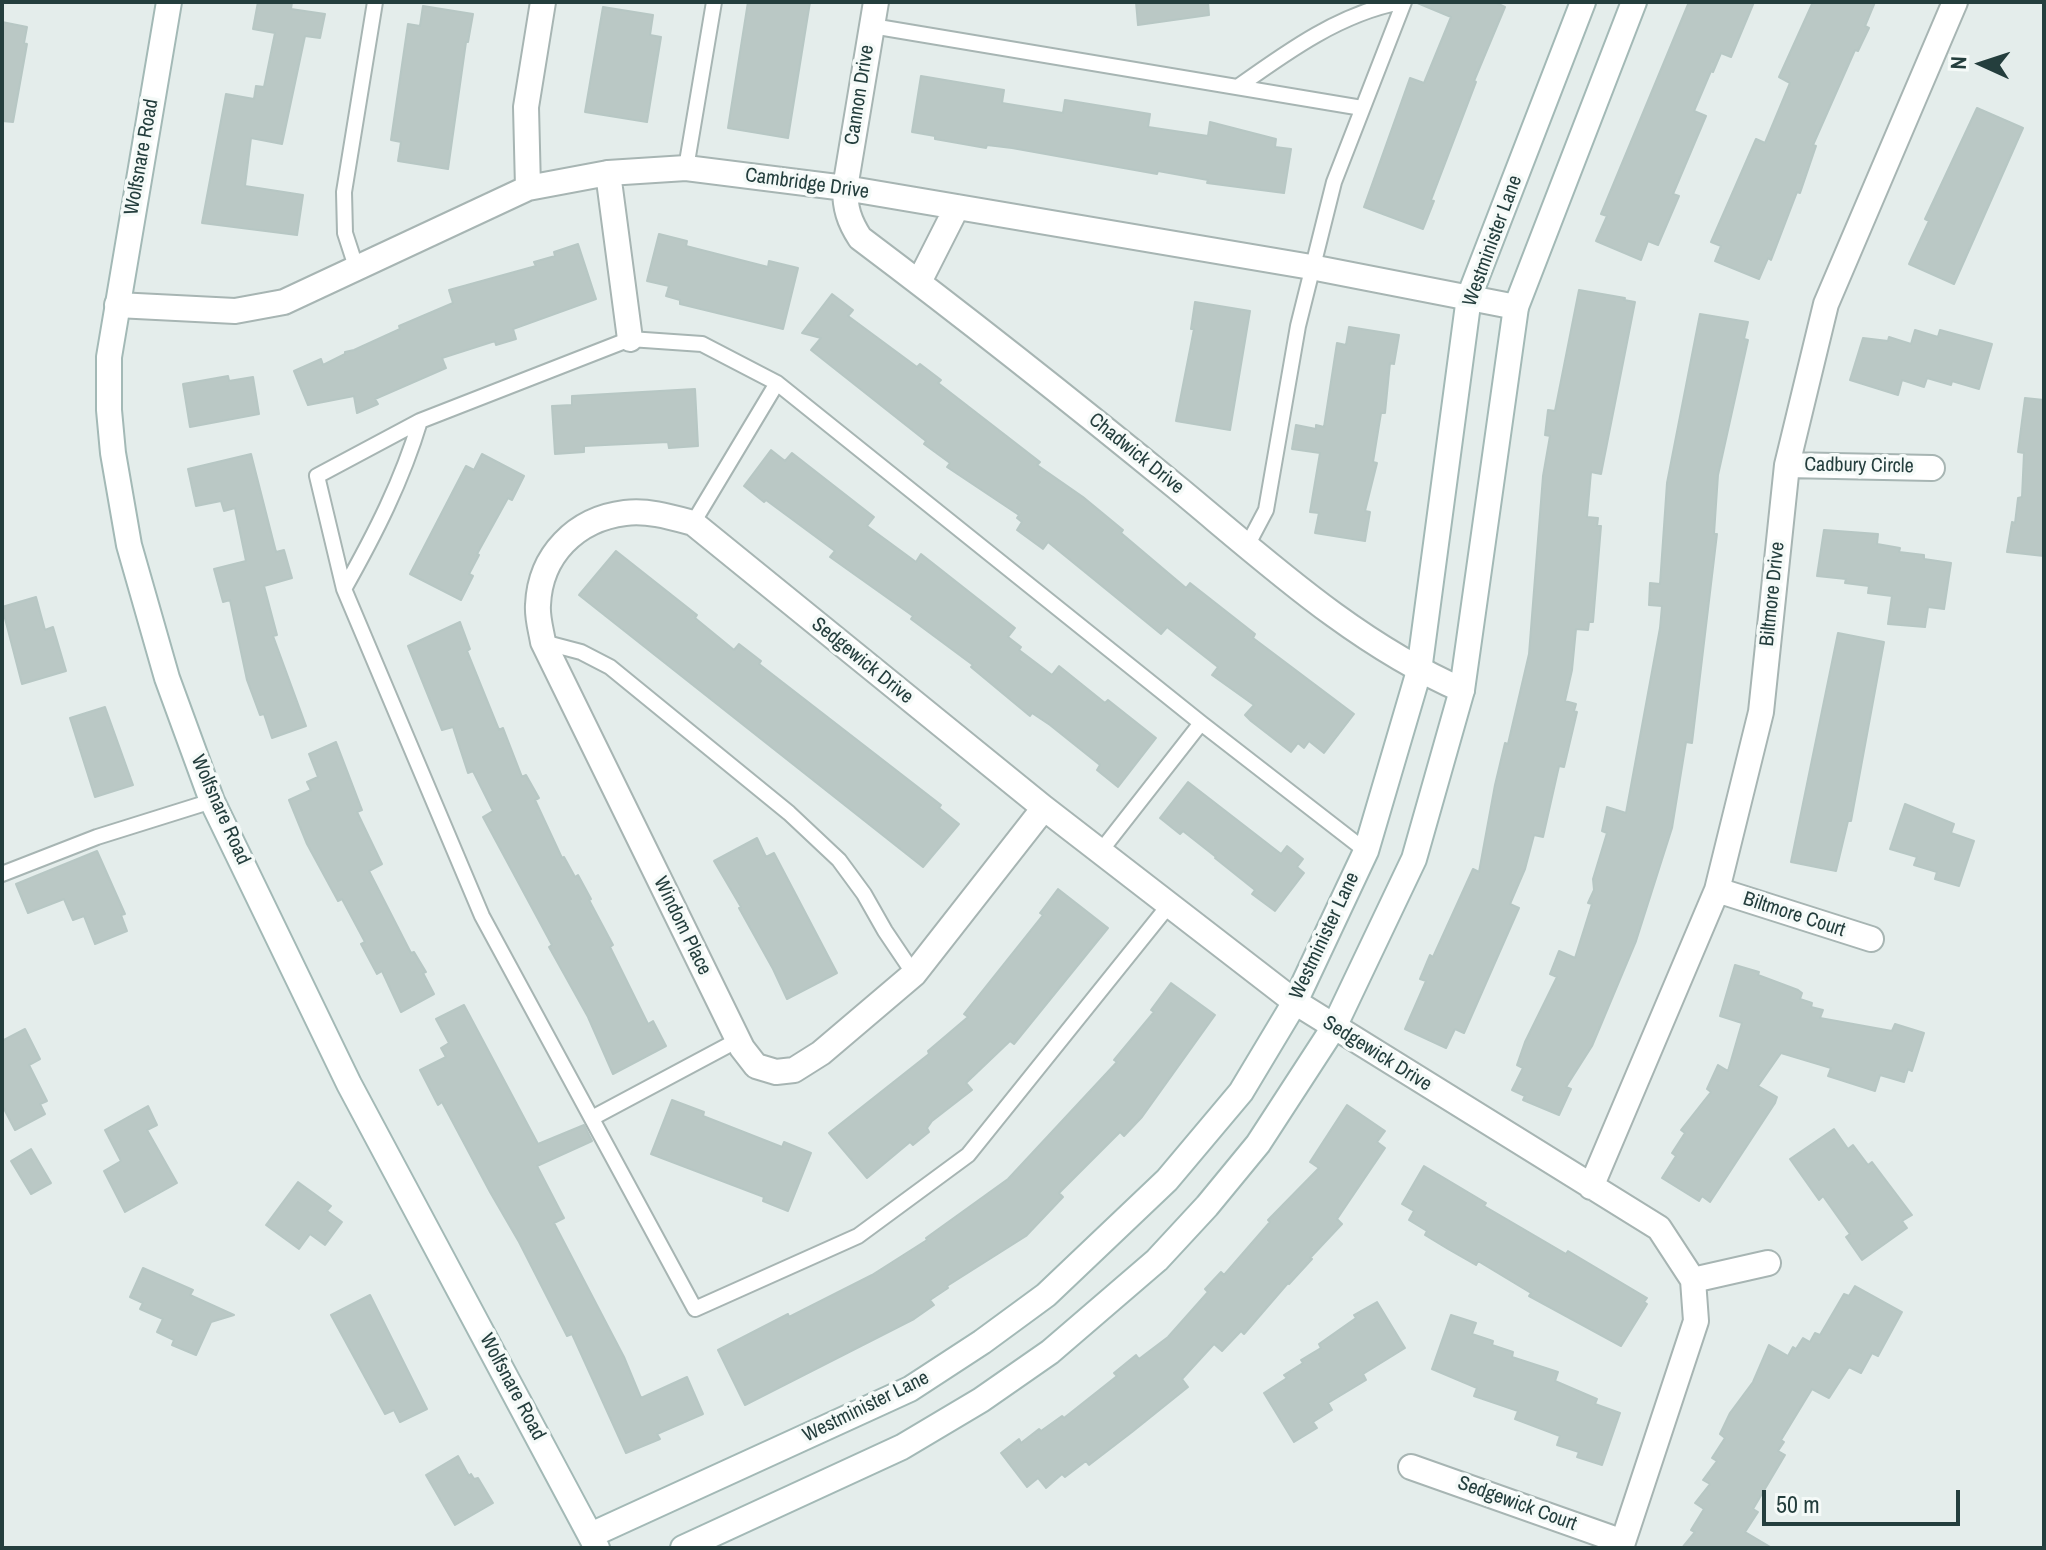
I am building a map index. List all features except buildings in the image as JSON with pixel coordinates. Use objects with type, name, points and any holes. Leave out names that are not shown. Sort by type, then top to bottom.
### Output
[{"type":"street","name":"Wolfsnare Road","points":[[169,2],[109,357],[113,453],[129,545],[167,678],[212,801],[349,1084],[594,1542]]},
{"type":"street","points":[[528,188],[526,107],[543,2]]},
{"type":"street","name":"Westminister Lane","points":[[594,1542],[910,1389],[982,1342],[1046,1295],[1167,1180],[1241,1092],[1295,1002],[1366,851],[1419,671],[1469,297],[1583,2]]},
{"type":"street","points":[[683,1548],[902,1447],[981,1400],[1050,1352],[1157,1260],[1207,1206],[1258,1144],[1334,1027],[1414,859],[1462,690],[1516,307],[1634,2]]},
{"type":"street","name":"Biltmore Drive","points":[[1591,1187],[1717,890],[1761,712],[1787,465],[1826,304],[1955,2]]},
{"type":"street","name":"Cannon Drive","points":[[845,188],[874,14]]},
{"type":"street","name":"Cambridge Drive","points":[[117,305],[235,311],[284,302],[528,188],[608,173],[686,168],[845,188],[1311,267],[1516,307]]},
{"type":"street","points":[[608,173],[630,339]]},
{"type":"street","name":"Chadwick Drive","points":[[845,188],[849,220],[860,238],[1021,360],[1247,546],[1375,645],[1419,671],[1462,690]]},
{"type":"street","points":[[919,282],[957,207]]},
{"type":"street","name":"Cadbury Circle","points":[[1787,465],[1932,468]]},
{"type":"street","name":"Windom Place","points":[[693,523],[662,514],[626,513],[601,519],[575,531],[559,544],[546,569],[537,605],[543,642],[738,1040],[756,1066],[776,1072],[794,1070],[821,1053],[914,974],[1044,808]]},
{"type":"street","name":"Sedgewick Drive","points":[[693,523],[1044,808],[1295,1002],[1659,1228],[1693,1280],[1696,1321],[1622,1545]]},
{"type":"street","name":"Biltmore Court","points":[[1717,890],[1871,939]]},
{"type":"street","points":[[1693,1280],[1768,1263]]},
{"type":"street","name":"Sedgewick Court","points":[[1411,1467],[1622,1545]]},
{"type":"lane","points":[[357,270],[345,233],[344,192],[375,2]]},
{"type":"lane","points":[[686,168],[714,2]]},
{"type":"lane","points":[[1239,86],[1285,53],[1324,31],[1363,12],[1402,2]]},
{"type":"lane","points":[[1247,546],[1266,510],[1298,326],[1334,182],[1402,2]]},
{"type":"lane","points":[[874,14],[1362,108]]},
{"type":"lane","points":[[1169,905],[968,1155],[858,1236],[695,1309],[482,916],[344,589],[317,476],[420,421],[630,339],[702,344],[777,383],[1201,723],[1366,851]]},
{"type":"lane","points":[[693,523],[777,383]]},
{"type":"lane","points":[[344,589],[379,526],[408,461],[420,421]]},
{"type":"lane","points":[[543,642],[581,652],[610,667],[789,813],[839,860],[914,974]]},
{"type":"lane","points":[[1100,852],[1201,723]]},
{"type":"lane","points":[[2,874],[97,837],[212,801]]},
{"type":"lane","points":[[592,1118],[738,1040]]}]
